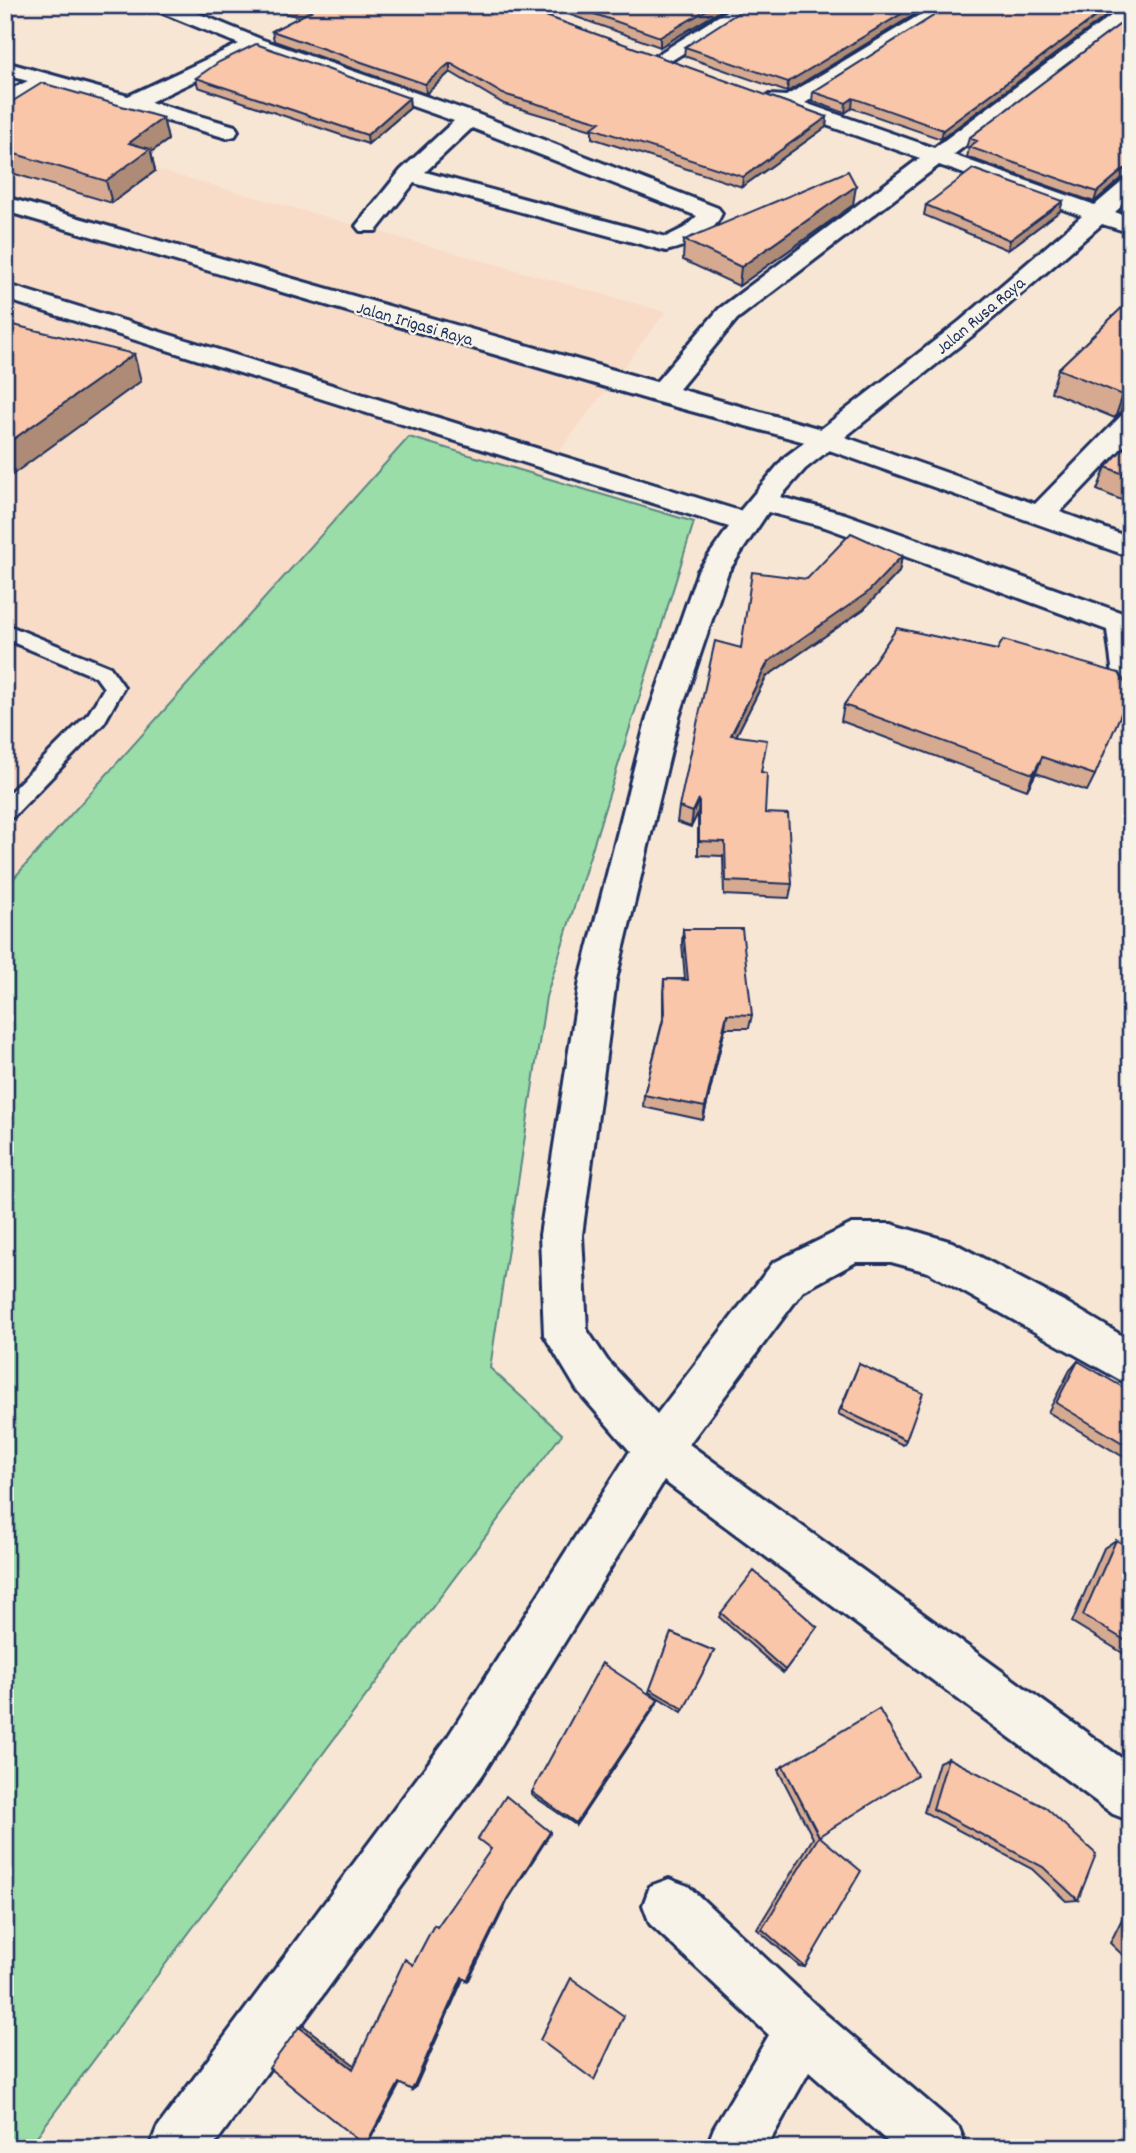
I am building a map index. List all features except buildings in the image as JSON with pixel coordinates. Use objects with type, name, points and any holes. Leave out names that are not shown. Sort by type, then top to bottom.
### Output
[{"type":"street","points":[[160,5],[256,44],[469,119],[697,205],[709,213],[708,220],[679,242],[666,244],[409,176]]},
{"type":"street","points":[[514,5],[550,14]]},
{"type":"street","points":[[662,58],[750,5]]},
{"type":"street","points":[[789,104],[950,5]]},
{"type":"street","points":[[659,394],[684,369],[728,314],[1131,10]]},
{"type":"street","points":[[131,103],[256,44]]},
{"type":"street","points":[[637,49],[687,67]]},
{"type":"street","points":[[5,68],[227,131]]},
{"type":"street","points":[[5,84],[37,77]]},
{"type":"street","points":[[5,100],[37,77]]},
{"type":"street","points":[[763,95],[1131,226]]},
{"type":"street","points":[[368,226],[409,176],[469,119]]},
{"type":"street","name":"Jalan Rusa Raya","points":[[1131,186],[969,327],[795,463],[757,506],[713,571],[663,718],[598,980],[561,1236],[566,1335],[592,1375],[658,1449],[1131,1796]]},
{"type":"street","name":"Jalan Irigasi Raya","points":[[5,204],[659,394],[825,439],[1131,548]]},
{"type":"street","points":[[5,290],[757,506],[835,520],[1126,626],[1131,690]]},
{"type":"street","points":[[1040,516],[1131,422]]},
{"type":"street","points":[[177,2148],[465,1756],[658,1449],[788,1277],[852,1243],[891,1243],[937,1255],[1054,1318],[1131,1365]]},
{"type":"street","points":[[669,1905],[803,2030],[939,2148]]},
{"type":"street","points":[[734,2148],[803,2030]]},
{"type":"lane","points":[[5,632],[103,672],[114,687],[97,718],[5,811]]},
{"type":"shaded area","points":[[5,127],[666,312],[540,476],[408,437],[5,887]]},
{"type":"green space","points":[[409,437],[694,522],[546,997],[490,1368],[562,1434],[28,2148],[12,2148],[5,2139],[5,888]]}]
